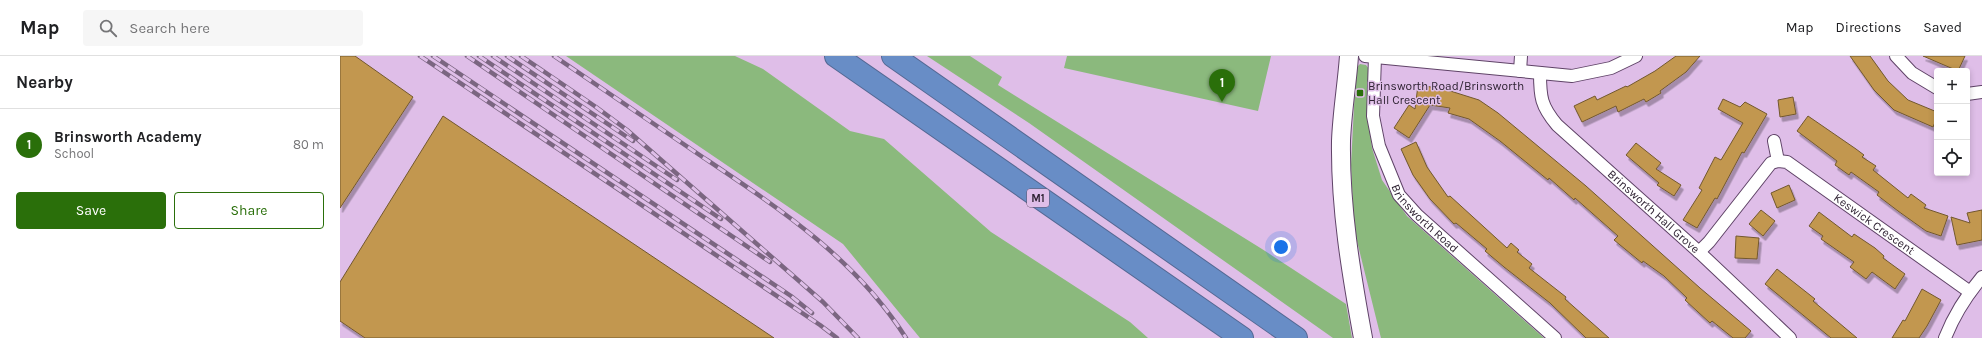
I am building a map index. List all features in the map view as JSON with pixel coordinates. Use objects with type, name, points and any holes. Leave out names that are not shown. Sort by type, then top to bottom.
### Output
[{"type":"highway","name":"M1","points":[[836,56],[1242,338]]},
{"type":"highway","points":[[893,56],[1296,338]]},
{"type":"main road","points":[[1349,56],[1341,140],[1348,248],[1362,338]]},
{"type":"street","points":[[1520,71],[1521,56]]},
{"type":"street","points":[[1370,57],[1572,76],[1612,68],[1636,56]]},
{"type":"street","points":[[1896,56],[1912,73],[1934,86]]},
{"type":"street","name":"Brinsworth Road","points":[[1370,57],[1373,116],[1379,146],[1399,195],[1417,215],[1555,338]]},
{"type":"street","name":"Brinsworth Hall Grove","points":[[1540,73],[1542,103],[1557,124],[1790,338]]},
{"type":"street","points":[[1970,94],[1982,92]]},
{"type":"street","points":[[1698,252],[1709,242],[1771,163],[1778,161],[1774,141]]},
{"type":"street","name":"Keswick Crescent","points":[[1778,161],[1787,162],[1797,167],[1970,292]]},
{"type":"street","points":[[1945,338],[1958,310],[1982,278]]},
{"type":"green space","points":[[566,56],[735,56],[763,69],[850,131],[884,139],[991,232],[1130,322],[1148,338],[920,338],[843,244]]},
{"type":"green space","points":[[927,56],[970,56],[1002,77],[998,85],[1262,249],[1346,304],[1352,338],[1333,338],[1029,123]]},
{"type":"green space","points":[[1067,56],[1271,56],[1258,111],[1064,68]]},
{"type":"green space","points":[[1360,64],[1366,65],[1369,69],[1369,120],[1372,148],[1382,180],[1407,216],[1544,338],[1381,338],[1354,229],[1351,165],[1356,68]]},
{"type":"building","points":[[340,56],[355,56],[413,97],[340,208]]},
{"type":"building","points":[[1676,56],[1700,56],[1686,72],[1660,91],[1661,93],[1646,102],[1644,99],[1618,112],[1616,106],[1582,122],[1574,106],[1595,96],[1597,100],[1626,86],[1627,87],[1655,71]]},
{"type":"building","points":[[1850,56],[1870,56],[1888,81],[1908,100],[1934,111],[1933,127],[1894,110],[1874,90]]},
{"type":"building","points":[[1923,56],[1965,56],[1959,68],[1951,68]]},
{"type":"building","points":[[1418,85],[1444,89],[1479,100],[1498,113],[1586,186],[1700,288],[1751,331],[1745,338],[1733,338],[1712,321],[1710,323],[1685,300],[1687,298],[1664,276],[1643,261],[1642,263],[1614,240],[1618,236],[1575,198],[1574,200],[1549,178],[1548,180],[1500,141],[1469,119],[1448,113],[1450,108],[1430,105],[1409,138],[1394,128],[1409,105],[1415,109]]},
{"type":"building","points":[[1793,97],[1796,114],[1780,117],[1778,100]]},
{"type":"building","points":[[1723,99],[1740,107],[1745,102],[1767,114],[1744,153],[1742,152],[1717,199],[1715,198],[1697,228],[1683,220],[1702,190],[1699,188],[1715,157],[1721,160],[1743,123],[1718,109]]},
{"type":"building","points":[[443,116],[774,338],[365,338],[340,321],[340,282]]},
{"type":"building","points":[[1808,116],[1864,155],[1862,157],[1876,166],[1873,170],[1908,198],[1911,194],[1926,205],[1924,208],[1948,216],[1941,236],[1926,231],[1898,211],[1877,195],[1879,192],[1851,172],[1849,175],[1835,165],[1837,161],[1797,131]]},
{"type":"building","points":[[1416,142],[1427,167],[1448,197],[1450,196],[1507,248],[1511,243],[1519,250],[1517,252],[1532,264],[1529,268],[1566,297],[1565,299],[1609,338],[1586,338],[1550,303],[1485,251],[1487,249],[1456,223],[1454,224],[1430,199],[1413,175],[1401,149]]},
{"type":"building","points":[[1636,143],[1661,163],[1656,169],[1681,185],[1674,196],[1657,185],[1659,183],[1626,155]]},
{"type":"building","points":[[1789,185],[1795,200],[1777,208],[1771,193]]},
{"type":"building","points":[[1761,210],[1775,221],[1763,236],[1749,224]]},
{"type":"building","points":[[1982,210],[1982,240],[1957,245],[1951,217],[1970,223],[1967,213]]},
{"type":"building","points":[[1819,212],[1852,237],[1854,234],[1875,248],[1884,256],[1883,258],[1905,274],[1895,289],[1872,272],[1866,279],[1850,267],[1854,262],[1821,239],[1823,236],[1809,226]]},
{"type":"building","points":[[1736,236],[1759,238],[1757,259],[1735,258]]},
{"type":"building","points":[[1777,269],[1815,299],[1813,301],[1857,338],[1831,338],[1765,284]]},
{"type":"building","points":[[1922,289],[1941,300],[1927,326],[1919,338],[1892,338],[1903,320],[1905,321]]},
{"type":"railway","points":[[420,56],[820,325],[837,338]]},
{"type":"railway","points":[[433,56],[791,296],[812,313]]},
{"type":"railway","points":[[467,56],[770,262]]},
{"type":"railway","points":[[479,56],[721,219]]},
{"type":"railway","points":[[493,56],[677,180]]},
{"type":"railway","points":[[507,56],[633,141]]},
{"type":"railway","points":[[521,56],[627,130],[823,302],[858,338]]},
{"type":"railway","points":[[554,56],[761,197],[815,238],[864,284],[886,310],[906,338]]},
{"type":"place","name":"Brinsworth Road/Brinsworth Hall Crescent","points":[[1360,93]]},
{"type":"place","name":"Brinsworth Academy","points":[[1222,102]]}]
